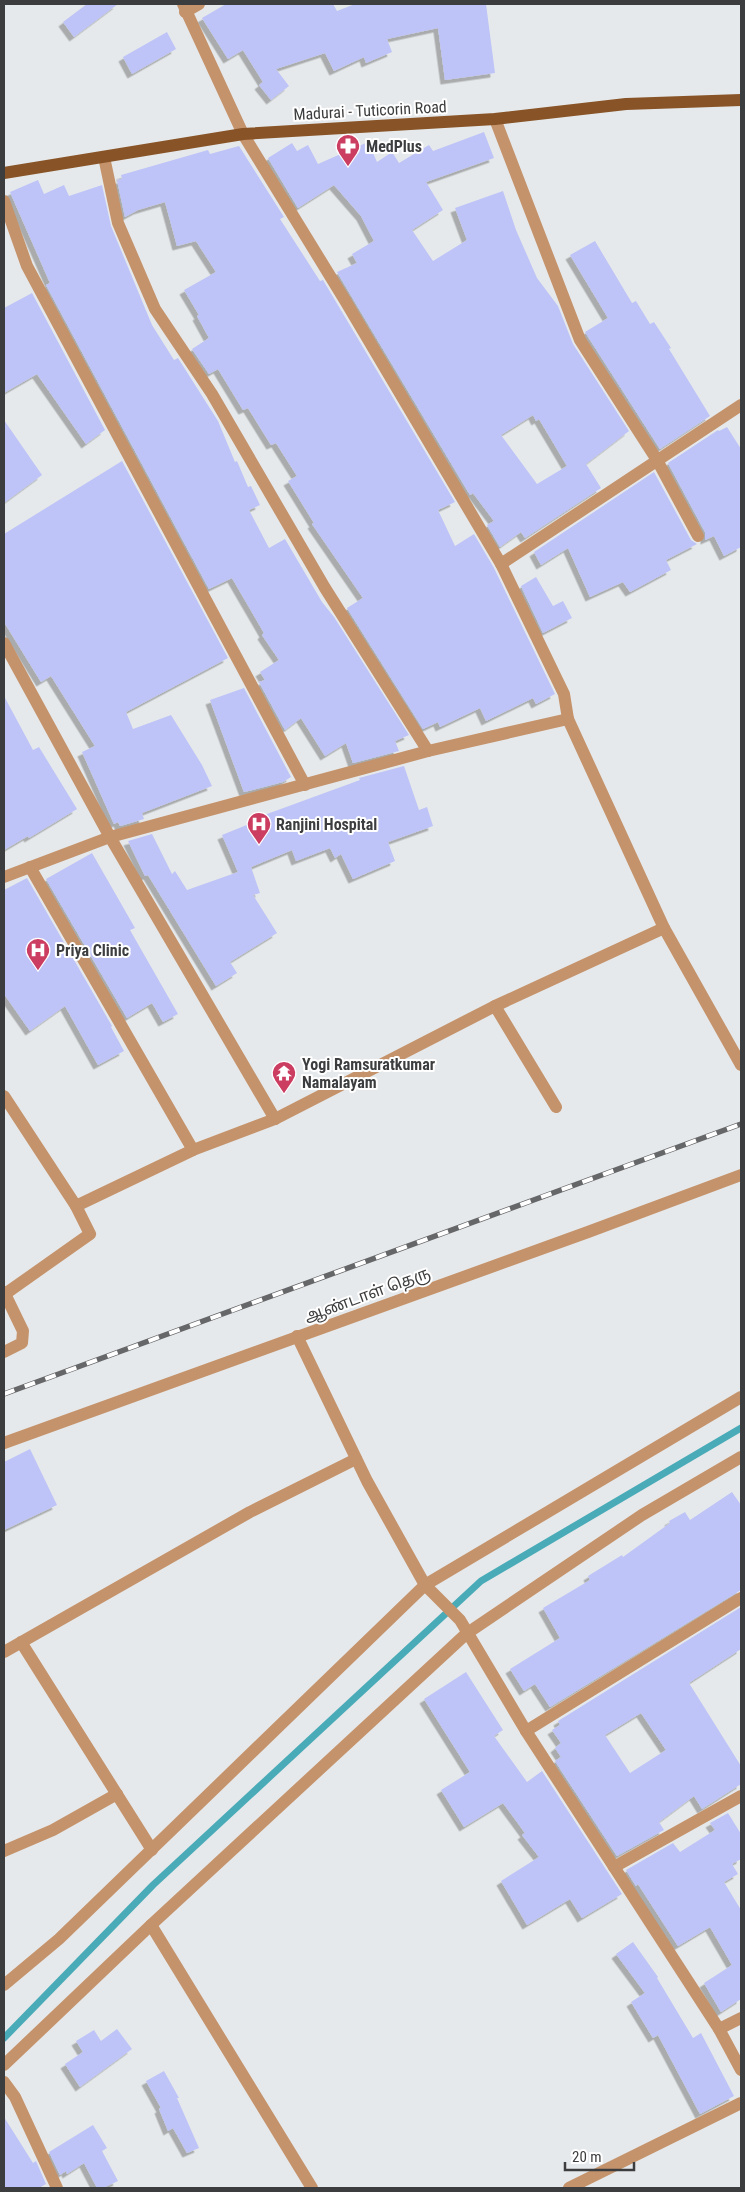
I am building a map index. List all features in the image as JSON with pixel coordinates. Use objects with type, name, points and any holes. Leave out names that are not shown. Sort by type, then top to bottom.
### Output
[{"type":"main road","name":"Madurai - Tuticorin Road","points":[[4,173],[243,134],[495,119],[626,104],[741,100]]},
{"type":"street","points":[[199,4],[184,8],[243,134],[346,302],[501,564],[564,694],[568,719],[664,928],[741,1066]]},
{"type":"street","points":[[495,119],[580,340],[657,460],[698,536]]},
{"type":"street","points":[[104,157],[118,223],[155,309],[212,394],[325,588],[428,751]]},
{"type":"street","points":[[4,201],[32,274],[305,785]]},
{"type":"street","points":[[501,564],[741,405]]},
{"type":"street","points":[[4,643],[110,837],[275,1119]]},
{"type":"street","points":[[4,878],[110,837],[428,751],[568,719]]},
{"type":"street","points":[[30,867],[193,1150]]},
{"type":"street","points":[[76,1206],[193,1150],[275,1119],[495,1006],[664,928]]},
{"type":"street","points":[[495,1006],[556,1107]]},
{"type":"street","points":[[4,1096],[76,1206],[90,1234],[4,1293],[23,1331],[22,1342],[4,1352]]},
{"type":"street","name":"ஆண்டாள் தெரு","points":[[4,1442],[741,1175]]},
{"type":"street","points":[[297,1336],[356,1459],[425,1585],[460,1620],[466,1634],[526,1731],[719,2029],[741,2070]]},
{"type":"street","points":[[4,1986],[59,1939],[425,1585],[741,1397]]},
{"type":"street","points":[[4,2065],[151,1925],[466,1634],[642,1515],[741,1457]]},
{"type":"street","points":[[4,1652],[250,1512],[356,1459]]},
{"type":"street","points":[[526,1731],[741,1598]]},
{"type":"street","points":[[21,1642],[152,1850]]},
{"type":"street","points":[[4,1851],[53,1830],[117,1794]]},
{"type":"street","points":[[614,1867],[741,1796]]},
{"type":"street","points":[[151,1925],[312,2188]]},
{"type":"street","points":[[719,2029],[741,2018]]},
{"type":"street","points":[[4,2082],[15,2097],[57,2188]]},
{"type":"street","points":[[569,2188],[741,2103]]},
{"type":"building","points":[[87,4],[118,4],[74,37],[63,22]]},
{"type":"building","points":[[226,4],[333,4],[337,11],[355,4],[486,4],[495,73],[445,80],[438,28],[387,39],[392,52],[366,63],[364,57],[334,71],[325,53],[276,69],[289,86],[271,100],[259,85],[263,82],[243,50],[228,59],[202,18]]},
{"type":"building","points":[[167,32],[176,49],[132,74],[123,57]]},
{"type":"building","points":[[484,132],[494,158],[426,182],[443,210],[412,230],[433,261],[467,240],[455,208],[503,191],[516,230],[537,278],[558,306],[573,344],[629,431],[586,464],[601,488],[525,538],[521,532],[500,547],[487,525],[494,521],[473,493],[470,495],[337,272],[357,263],[352,254],[374,241],[361,216],[334,185],[298,208],[268,158],[292,143],[297,151],[308,145],[318,164],[368,142],[377,162],[392,152],[399,163],[429,145],[433,151]],"holes":[[[533,415],[536,421],[539,419],[567,466],[537,484],[501,435]]]},
{"type":"building","points":[[239,146],[284,217],[280,219],[320,281],[323,280],[455,502],[438,510],[455,546],[474,534],[494,568],[555,694],[536,704],[533,698],[486,721],[480,708],[440,727],[438,722],[423,729],[347,608],[363,598],[312,524],[314,523],[288,481],[297,476],[276,443],[271,445],[248,408],[243,410],[218,369],[209,374],[192,349],[209,338],[197,316],[199,315],[184,290],[216,272],[196,241],[177,246],[165,202],[138,210],[125,217],[117,180],[122,179],[121,175],[208,150],[210,154]]},
{"type":"building","points":[[38,180],[44,194],[64,185],[69,196],[102,185],[111,226],[152,325],[174,360],[178,358],[218,421],[235,462],[237,461],[248,487],[251,486],[260,505],[249,510],[269,548],[285,539],[322,602],[334,617],[409,735],[395,741],[399,751],[353,763],[346,743],[325,756],[301,718],[285,730],[259,682],[265,680],[260,672],[279,660],[262,635],[264,633],[232,578],[209,589],[46,285],[50,283],[10,192]]},
{"type":"building","points":[[595,241],[632,303],[636,301],[650,324],[654,322],[710,416],[660,449],[585,332],[608,318],[570,255]]},
{"type":"building","points":[[32,293],[105,430],[86,444],[37,374],[4,393],[4,308]]},
{"type":"building","points":[[4,420],[42,475],[4,503]]},
{"type":"building","points":[[727,427],[741,449],[741,547],[724,556],[714,536],[705,540],[705,532],[668,463],[718,430]]},
{"type":"building","points":[[122,461],[228,658],[126,712],[133,729],[171,715],[202,765],[212,786],[142,813],[144,819],[120,826],[118,822],[114,824],[82,752],[95,746],[51,676],[41,682],[4,622],[4,534]]},
{"type":"building","points":[[654,472],[691,540],[697,544],[666,560],[671,570],[630,592],[623,582],[590,597],[568,548],[541,565],[534,552]]},
{"type":"building","points":[[536,577],[553,606],[563,601],[572,618],[543,633],[521,586]]},
{"type":"building","points":[[244,688],[291,777],[283,782],[244,792],[210,700]]},
{"type":"building","points":[[4,696],[33,750],[39,747],[77,809],[29,838],[28,836],[4,850]]},
{"type":"building","points":[[404,766],[419,810],[427,807],[433,826],[388,842],[395,861],[353,879],[341,854],[335,858],[330,848],[296,861],[292,850],[251,867],[260,893],[253,895],[277,933],[230,962],[237,973],[216,986],[148,875],[145,876],[128,841],[152,834],[172,874],[175,871],[187,890],[238,872],[222,835],[254,822],[253,819],[360,780],[359,778]]},
{"type":"building","points":[[92,853],[135,928],[130,930],[178,1014],[163,1022],[152,1003],[127,1018],[46,879]]},
{"type":"building","points":[[27,878],[112,1026],[124,1051],[98,1065],[65,1006],[30,1031],[4,994],[4,890]]},
{"type":"building","points":[[30,1449],[57,1505],[4,1530],[4,1462]]},
{"type":"building","points":[[732,1492],[741,1505],[741,1590],[550,1707],[535,1684],[524,1691],[510,1669],[560,1638],[543,1608],[590,1580],[588,1576],[622,1555],[623,1557],[670,1523],[669,1521],[685,1512],[690,1520]]},
{"type":"building","points":[[741,1607],[741,1649],[689,1683],[741,1766],[741,1784],[702,1809],[694,1796],[659,1822],[664,1830],[617,1856],[555,1761],[561,1757],[555,1748],[561,1743],[552,1730],[560,1725],[558,1721]],"holes":[[[641,1713],[666,1750],[630,1773],[605,1735]]]},
{"type":"building","points":[[466,1672],[503,1730],[494,1736],[527,1782],[542,1771],[622,1894],[582,1918],[570,1899],[527,1925],[501,1881],[539,1857],[522,1835],[525,1833],[503,1803],[464,1827],[441,1790],[470,1772],[424,1699]]},
{"type":"building","points":[[728,1813],[741,1834],[741,1859],[732,1864],[738,1874],[724,1882],[741,1910],[741,1999],[721,2012],[704,1983],[732,1965],[710,1927],[678,1946],[638,1884],[636,1886],[626,1870],[673,1843],[680,1852],[715,1830],[710,1823]]},
{"type":"building","points":[[633,1942],[658,1977],[693,2038],[701,2033],[734,2096],[700,2114],[658,2035],[653,2038],[631,2002],[645,1993],[616,1954]]},
{"type":"building","points":[[117,2029],[132,2049],[80,2087],[65,2064],[83,2052],[76,2041],[94,2030],[101,2041]]},
{"type":"building","points":[[164,2071],[179,2098],[177,2098],[199,2148],[187,2153],[173,2128],[168,2131],[159,2109],[161,2108],[146,2081]]},
{"type":"building","points":[[4,2117],[33,2163],[36,2161],[46,2184],[39,2188],[4,2188]]},
{"type":"building","points":[[93,2125],[107,2148],[102,2151],[118,2181],[103,2188],[97,2188],[84,2163],[67,2174],[66,2171],[60,2175],[49,2152]]},
{"type":"waterway","points":[[4,2038],[153,1885],[481,1581],[741,1428]]},
{"type":"railway","points":[[4,1394],[741,1124]]},
{"type":"place","name":"MedPlus","points":[[348,167]]},
{"type":"place","name":"Ranjini Hospital","points":[[259,845]]},
{"type":"place","name":"Priya Clinic","points":[[38,971]]},
{"type":"place","name":"Yogi Ramsuratkumar Namalayam","points":[[284,1094]]}]
